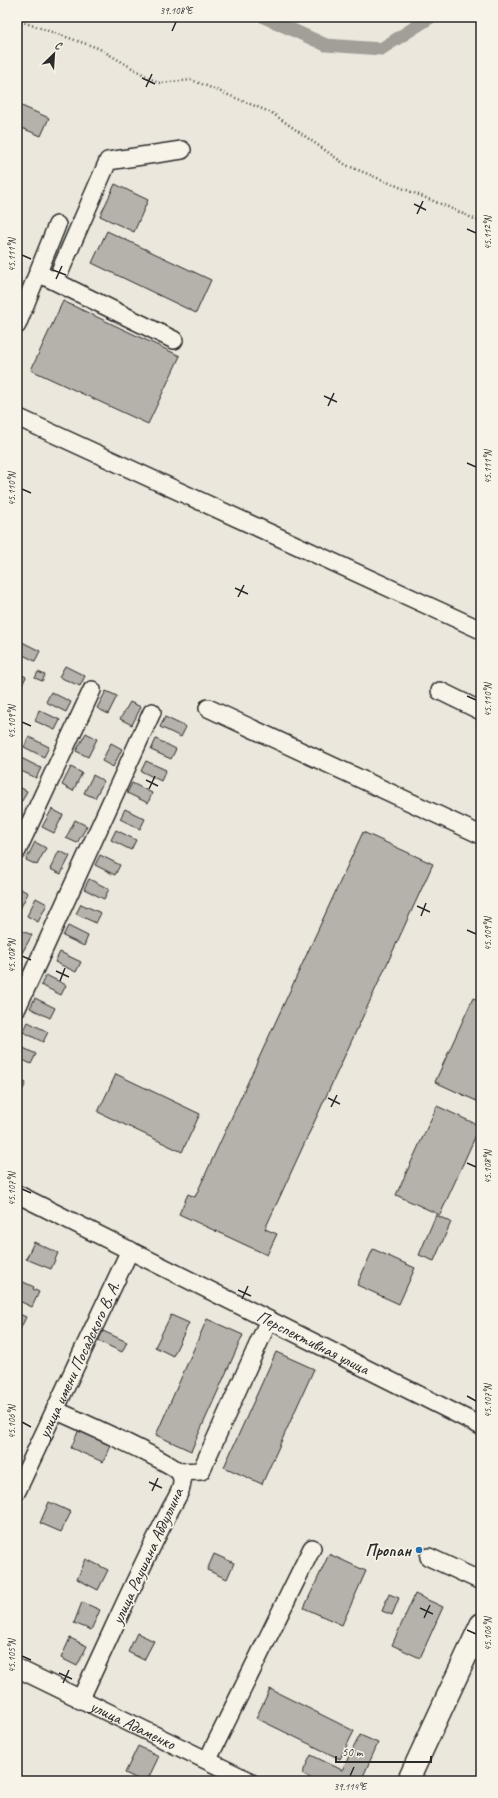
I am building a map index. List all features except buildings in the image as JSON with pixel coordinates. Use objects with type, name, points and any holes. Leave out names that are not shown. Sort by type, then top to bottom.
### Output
[{"type":"main road","points":[[408,1781],[481,1624]]},
{"type":"street","points":[[61,269],[108,161],[182,150]]},
{"type":"street","points":[[17,325],[57,225]]},
{"type":"street","points":[[38,273],[174,340]]},
{"type":"street","points":[[17,417],[481,630]]},
{"type":"street","points":[[17,851],[92,690]]},
{"type":"street","points":[[440,691],[481,711]]},
{"type":"street","points":[[208,708],[481,835]]},
{"type":"street","points":[[17,1008],[152,712]]},
{"type":"street","name":"Перспективная улица","points":[[17,1194],[481,1426]]},
{"type":"street","name":"улица имени Посадского В. А.","points":[[17,1491],[130,1250]]},
{"type":"street","points":[[179,1472],[201,1471],[269,1320]]},
{"type":"street","name":"улица Раушана Абдуллина","points":[[55,1410],[147,1454],[179,1472],[182,1480],[180,1491],[154,1541],[80,1700]]},
{"type":"street","points":[[210,1757],[312,1548]]},
{"type":"street","points":[[429,1557],[481,1581]]},
{"type":"street","name":"улица Адаменко","points":[[17,1668],[249,1781]]},
{"type":"path","points":[[17,20],[98,48],[158,83],[192,80],[272,113],[346,165],[481,222]]},
{"type":"waterway","points":[[264,17],[326,45],[381,49],[431,17]]},
{"type":"place","name":"Пропан","points":[[419,1550]]}]
